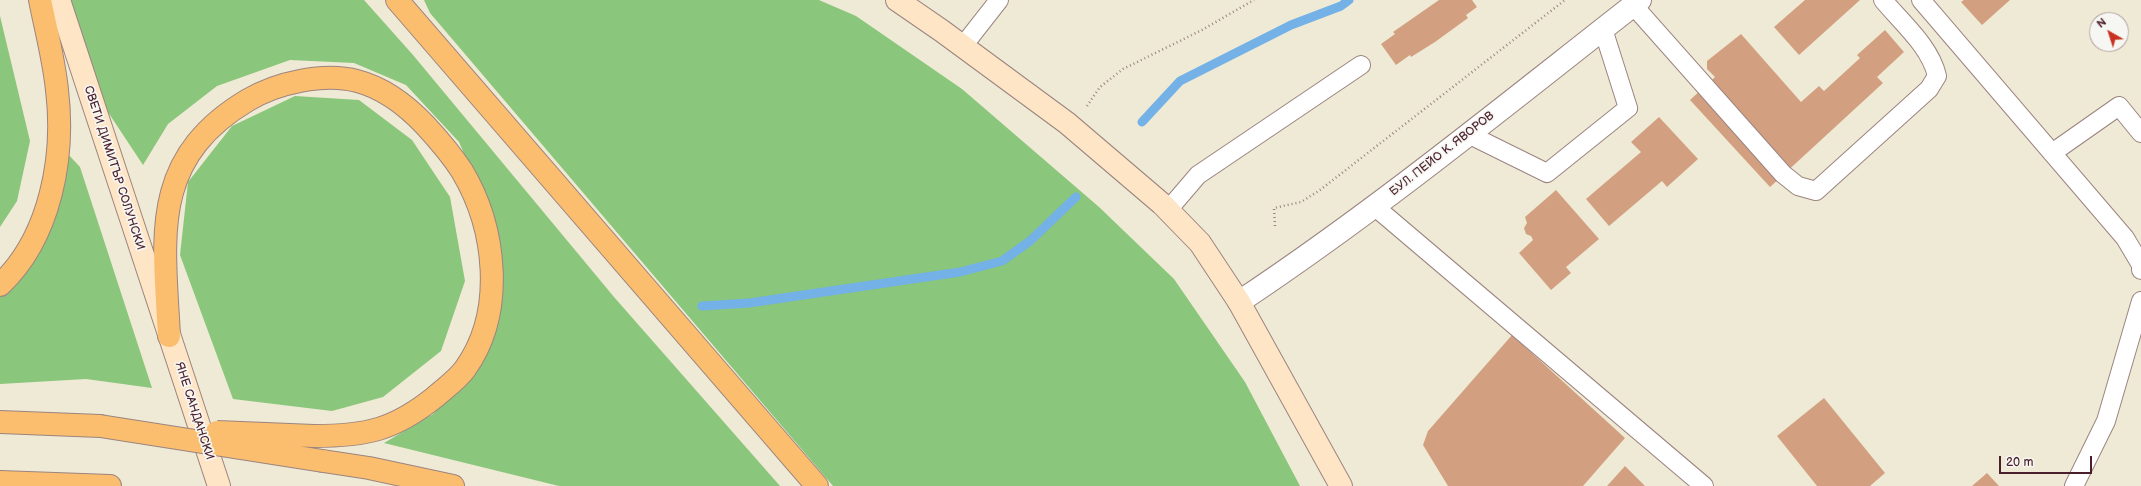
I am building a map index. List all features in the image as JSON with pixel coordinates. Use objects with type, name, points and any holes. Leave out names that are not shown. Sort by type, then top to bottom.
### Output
[{"type":"main road","points":[[0,285],[25,254],[38,228],[49,198],[57,164],[60,126],[57,89],[40,0]]},
{"type":"main road","name":"СВЕТИ ДИМИТЪР СОЛУНСКИ","points":[[59,0],[169,336]]},
{"type":"main road","points":[[397,0],[817,486]]},
{"type":"main road","points":[[409,0],[417,23]]},
{"type":"main road","points":[[897,0],[963,46],[1073,128],[1120,166],[1168,210],[1200,243],[1239,302],[1341,486]]},
{"type":"main road","points":[[0,422],[314,436],[363,434],[403,420],[448,386],[465,369],[478,345],[487,320],[492,293],[491,258],[476,202],[462,172],[442,143],[416,115],[386,92],[356,80],[321,79],[292,82],[260,93],[232,110],[205,134],[184,160],[171,190],[166,221],[165,252],[169,336]]},
{"type":"main road","name":"ЯНЕ САНДАНСКИ","points":[[169,336],[216,477]]},
{"type":"main road","points":[[100,426],[369,468],[453,486]]},
{"type":"main road","points":[[0,482],[110,486]]},
{"type":"street","name":"БУЛ. ПЕЙО К. ЯВОРОВ","points":[[1239,302],[1299,262],[1374,206],[1637,3]]},
{"type":"lane","points":[[963,46],[999,0]]},
{"type":"lane","points":[[1637,3],[1783,174],[1798,186],[1816,191],[1929,88],[1937,76],[1934,62],[1925,49],[1883,0]]},
{"type":"lane","points":[[1921,0],[2125,238],[2141,265],[2141,270]]},
{"type":"lane","points":[[1468,134],[1547,173],[1628,108],[1603,29]]},
{"type":"lane","points":[[1168,210],[1198,175],[1361,65]]},
{"type":"lane","points":[[2052,153],[2119,106],[2141,133]]},
{"type":"lane","points":[[1374,206],[1704,486]]},
{"type":"lane","points":[[2074,486],[2106,421],[2141,301]]},
{"type":"path","points":[[1073,128],[1100,87],[1111,77],[1149,55],[1202,30],[1254,0]]},
{"type":"path","points":[[1275,226],[1274,208],[1301,202],[1320,190],[1565,0]]},
{"type":"green space","points":[[71,0],[364,0],[413,55],[614,297],[780,486],[559,486],[384,443],[433,414],[483,357],[491,216],[459,142],[406,85],[354,63],[290,60],[217,86],[168,124],[143,165],[104,106]]},
{"type":"green space","points":[[424,0],[819,0],[856,16],[962,89],[1099,207],[1174,279],[1245,382],[1300,486],[833,486],[430,13]]},
{"type":"green space","points":[[0,16],[30,141],[17,201],[0,227]]},
{"type":"green space","points":[[295,96],[359,100],[412,140],[450,197],[465,281],[441,351],[383,397],[332,411],[233,399],[180,255],[188,182],[232,126]]},
{"type":"green space","points":[[67,153],[80,167],[152,388],[86,379],[0,384],[0,295]]},
{"type":"building","points":[[1439,0],[1472,0],[1477,7],[1466,15],[1468,18],[1435,42],[1411,57],[1410,55],[1396,65],[1381,44],[1395,34],[1393,32]]},
{"type":"building","points":[[1805,0],[1860,0],[1799,55],[1774,27]]},
{"type":"building","points":[[1964,0],[2010,0],[1982,25],[1961,2]]},
{"type":"building","points":[[1885,30],[1904,52],[1877,77],[1883,83],[1770,187],[1690,100],[1715,77],[1707,69],[1707,61],[1741,34],[1801,102],[1819,86],[1824,91],[1860,58],[1857,55]]},
{"type":"building","points":[[1659,117],[1698,159],[1667,187],[1662,181],[1609,226],[1586,199],[1641,152],[1631,142]]},
{"type":"building","points":[[1556,190],[1599,239],[1566,267],[1571,273],[1551,290],[1519,253],[1533,240],[1531,236],[1526,234],[1524,228],[1527,223],[1525,217]]},
{"type":"building","points":[[1512,335],[1625,438],[1583,486],[1448,486],[1423,445],[1428,431]]},
{"type":"building","points":[[1824,398],[1885,473],[1870,486],[1817,486],[1777,436]]},
{"type":"building","points":[[1625,466],[1645,486],[1607,486]]},
{"type":"building","points":[[1987,473],[1999,486],[1972,486]]},
{"type":"waterway","points":[[1142,122],[1180,81],[1291,25],[1341,6],[1349,0]]},
{"type":"waterway","points":[[702,306],[749,303],[960,272],[1002,261],[1030,241],[1076,197]]}]
